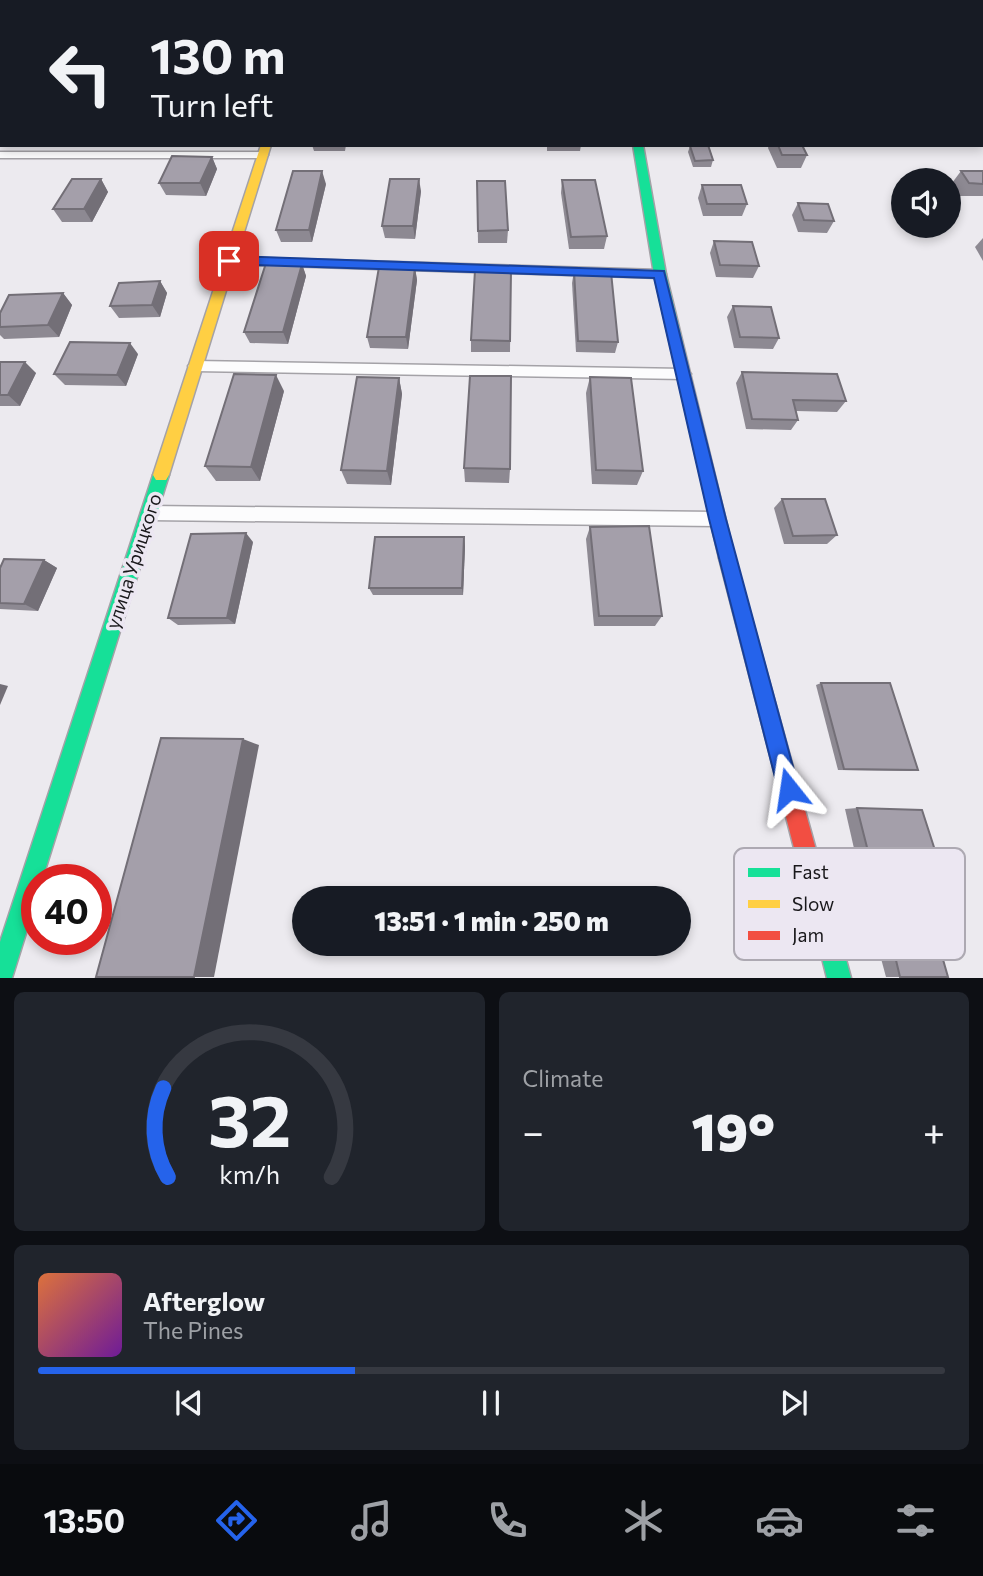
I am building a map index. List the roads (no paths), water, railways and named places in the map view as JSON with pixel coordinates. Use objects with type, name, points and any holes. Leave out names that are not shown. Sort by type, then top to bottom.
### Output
[{"type":"street","points":[[638,147],[660,274],[718,519],[805,848]]},
{"type":"street","name":"улица Урицкого","points":[[0,978],[265,150]]},
{"type":"street","points":[[834,960],[839,978]]},
{"type":"lane","points":[[0,155],[265,150]]},
{"type":"lane","points":[[229,261],[660,274]]},
{"type":"lane","points":[[195,366],[684,374]]},
{"type":"lane","points":[[149,513],[718,519]]}]
